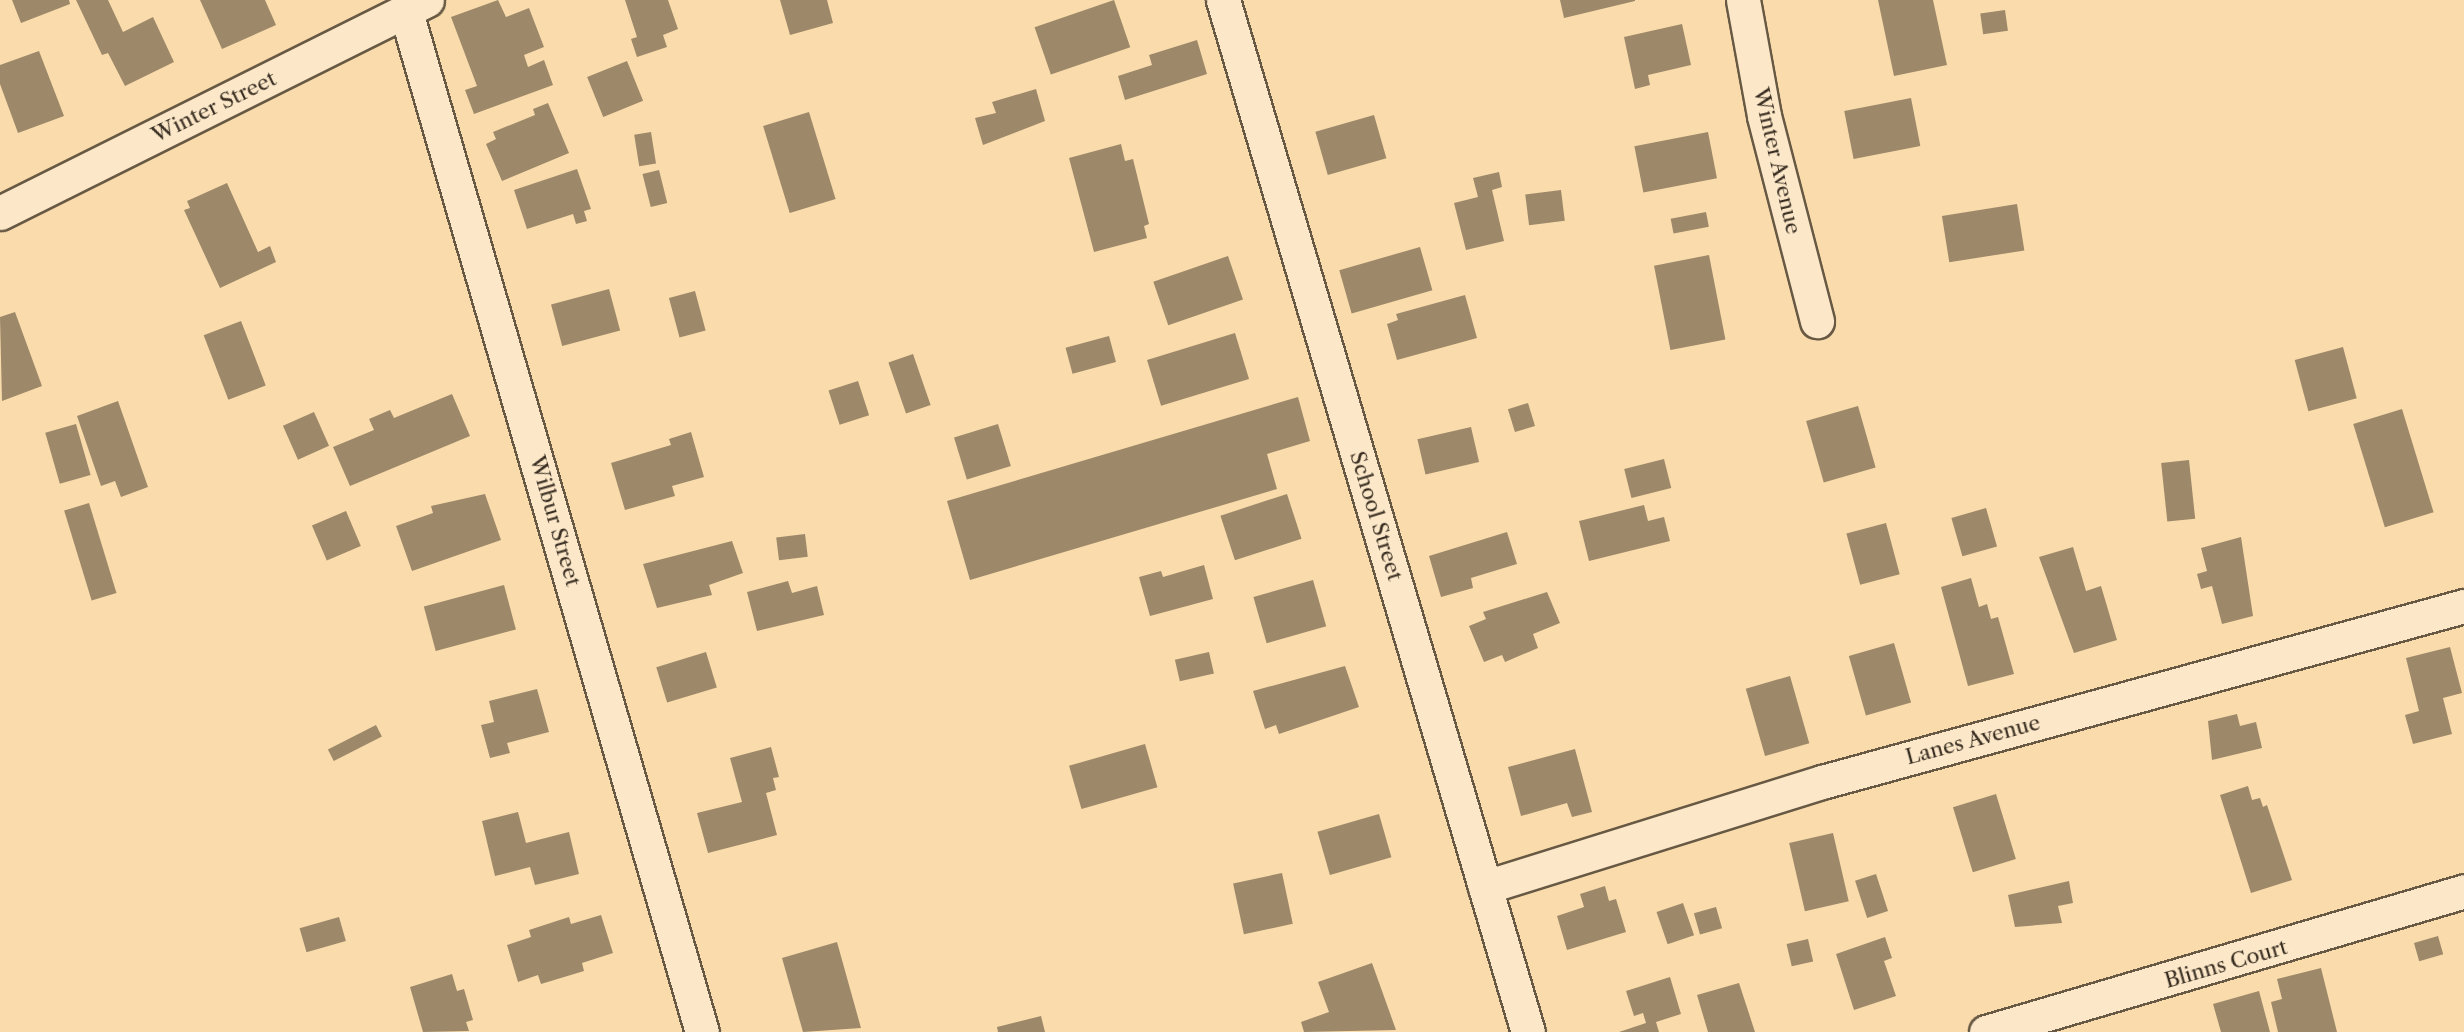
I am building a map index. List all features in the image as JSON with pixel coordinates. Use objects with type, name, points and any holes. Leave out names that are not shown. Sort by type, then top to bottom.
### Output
[{"type":"street","name":"School Street","points":[[1223,0],[1528,1032]]},
{"type":"street","name":"Winter Avenue","points":[[1743,0],[1764,116],[1817,321]]},
{"type":"street","name":"Winter Street","points":[[0,213],[417,6]]},
{"type":"street","name":"Wilbur Street","points":[[417,6],[702,1032]]},
{"type":"street","name":"Lanes Avenue","points":[[1485,887],[1822,782],[2464,606]]},
{"type":"street","name":"Blinns Court","points":[[1986,1032],[2464,891]]},
{"type":"building","points":[[12,0],[69,0],[70,4],[21,23]]},
{"type":"building","points":[[76,0],[108,0],[123,32],[153,17],[174,62],[125,86],[108,53],[102,55]]},
{"type":"building","points":[[200,0],[265,0],[276,25],[222,49]]},
{"type":"building","points":[[498,0],[506,17],[529,8],[544,47],[524,55],[528,67],[544,60],[553,85],[474,114],[465,90],[477,86],[451,17]]},
{"type":"building","points":[[625,0],[668,0],[678,29],[663,35],[667,47],[637,57],[631,39],[637,37]]},
{"type":"building","points":[[780,0],[827,0],[833,23],[790,35]]},
{"type":"building","points":[[1114,0],[1130,47],[1051,75],[1035,27]]},
{"type":"building","points":[[1560,0],[1635,0],[1635,1],[1564,18]]},
{"type":"building","points":[[1878,0],[1933,0],[1947,65],[1894,76]]},
{"type":"building","points":[[2005,10],[2008,31],[1983,34],[1980,13]]},
{"type":"building","points":[[1682,24],[1691,65],[1648,75],[1650,85],[1635,89],[1624,37]]},
{"type":"building","points":[[1197,40],[1207,74],[1125,100],[1118,76],[1152,65],[1149,55]]},
{"type":"building","points":[[39,51],[64,116],[18,133],[0,84],[0,65]]},
{"type":"building","points":[[627,61],[643,101],[603,117],[587,77]]},
{"type":"building","points":[[1036,89],[1045,121],[983,145],[975,118],[996,113],[992,102]]},
{"type":"building","points":[[1911,98],[1920,146],[1854,159],[1844,111]]},
{"type":"building","points":[[548,103],[569,153],[502,181],[486,144],[496,139],[493,132],[535,115],[533,109]]},
{"type":"building","points":[[809,112],[836,199],[790,213],[763,126]]},
{"type":"building","points":[[1374,115],[1386,158],[1328,175],[1315,132]]},
{"type":"building","points":[[651,132],[656,164],[639,166],[634,135]]},
{"type":"building","points":[[1708,132],[1717,178],[1643,192],[1634,146]]},
{"type":"building","points":[[1121,144],[1125,161],[1133,159],[1149,224],[1144,226],[1147,238],[1094,252],[1069,158]]},
{"type":"building","points":[[577,169],[591,209],[584,211],[587,221],[576,224],[573,214],[527,229],[514,190]]},
{"type":"building","points":[[659,170],[667,203],[651,207],[643,174]]},
{"type":"building","points":[[1499,172],[1502,187],[1492,190],[1504,241],[1466,250],[1454,203],[1478,197],[1473,178]]},
{"type":"building","points":[[227,183],[258,252],[270,246],[276,262],[220,288],[184,210],[190,208],[187,201]]},
{"type":"building","points":[[1561,190],[1565,221],[1529,225],[1525,194]]},
{"type":"building","points":[[2017,204],[2024,250],[1949,262],[1942,216]]},
{"type":"building","points":[[1706,212],[1709,227],[1674,234],[1671,219]]},
{"type":"building","points":[[1420,247],[1432,290],[1352,313],[1339,270]]},
{"type":"building","points":[[1709,255],[1725,339],[1670,350],[1654,266]]},
{"type":"building","points":[[1228,256],[1243,299],[1168,325],[1153,282]]},
{"type":"building","points":[[609,289],[620,331],[562,346],[551,305]]},
{"type":"building","points":[[695,291],[706,331],[680,338],[669,298]]},
{"type":"building","points":[[1465,295],[1477,338],[1397,360],[1387,324],[1398,320],[1396,314]]},
{"type":"building","points":[[15,312],[42,386],[2,401],[0,317]]},
{"type":"building","points":[[241,321],[266,385],[228,400],[204,335]]},
{"type":"building","points":[[1235,333],[1249,379],[1161,406],[1147,360]]},
{"type":"building","points":[[1109,336],[1116,362],[1073,374],[1066,348]]},
{"type":"building","points":[[2343,347],[2357,398],[2308,411],[2295,360]]},
{"type":"building","points":[[913,354],[931,405],[906,414],[888,362]]},
{"type":"building","points":[[858,381],[869,415],[840,425],[829,391]]},
{"type":"building","points":[[452,394],[470,436],[350,486],[333,447],[374,430],[369,419],[390,410],[394,418]]},
{"type":"building","points":[[1298,397],[1310,441],[1267,454],[1277,489],[970,580],[947,501]]},
{"type":"building","points":[[118,401],[148,487],[121,497],[115,481],[101,486],[77,416]]},
{"type":"building","points":[[1528,403],[1535,426],[1515,432],[1508,409]]},
{"type":"building","points":[[1858,406],[1876,468],[1824,482],[1806,421]]},
{"type":"building","points":[[2402,409],[2434,512],[2385,527],[2353,424]]},
{"type":"building","points":[[314,412],[329,446],[298,460],[283,426]]},
{"type":"building","points":[[76,424],[91,475],[60,484],[45,433]]},
{"type":"building","points":[[998,424],[1011,466],[967,480],[954,437]]},
{"type":"building","points":[[1471,427],[1479,462],[1426,474],[1417,439]]},
{"type":"building","points":[[691,432],[704,477],[672,486],[675,496],[625,510],[611,463],[671,445],[669,439]]},
{"type":"building","points":[[1664,459],[1671,488],[1631,498],[1624,469]]},
{"type":"building","points":[[2189,460],[2195,519],[2167,522],[2161,463]]},
{"type":"building","points":[[485,494],[501,540],[412,571],[396,526],[433,513],[431,506]]},
{"type":"building","points":[[1287,494],[1302,539],[1235,560],[1220,516]]},
{"type":"building","points":[[89,503],[116,593],[92,600],[64,511]]},
{"type":"building","points":[[1644,505],[1648,521],[1664,517],[1670,541],[1589,561],[1579,521]]},
{"type":"building","points":[[1986,508],[1997,546],[1962,556],[1951,518]]},
{"type":"building","points":[[346,511],[361,546],[327,560],[312,525]]},
{"type":"building","points":[[1886,523],[1900,574],[1860,585],[1846,534]]},
{"type":"building","points":[[1507,532],[1517,564],[1471,578],[1473,588],[1441,597],[1429,556]]},
{"type":"building","points":[[805,534],[808,557],[779,560],[776,538]]},
{"type":"building","points":[[2241,537],[2253,616],[2222,624],[2212,586],[2201,589],[2197,574],[2207,571],[2201,548]]},
{"type":"building","points":[[732,541],[743,573],[709,585],[712,595],[657,608],[643,564]]},
{"type":"building","points":[[2073,547],[2086,591],[2101,586],[2117,640],[2074,653],[2039,557]]},
{"type":"building","points":[[1204,565],[1213,599],[1150,616],[1139,577],[1161,571],[1163,577]]},
{"type":"building","points":[[1971,578],[1979,607],[1987,604],[1991,619],[1998,617],[2014,674],[1968,686],[1941,587]]},
{"type":"building","points":[[1313,580],[1326,626],[1267,643],[1253,597]]},
{"type":"building","points":[[788,581],[792,593],[817,586],[824,615],[757,631],[747,592]]},
{"type":"building","points":[[504,585],[516,629],[436,651],[424,606]]},
{"type":"building","points":[[1547,592],[1560,623],[1533,634],[1538,648],[1505,662],[1502,655],[1484,662],[1469,626],[1486,619],[1483,612]]},
{"type":"building","points":[[1894,643],[1911,703],[1866,716],[1849,656]]},
{"type":"building","points":[[2450,647],[2462,693],[2443,698],[2452,734],[2413,744],[2405,715],[2419,711],[2406,658]]},
{"type":"building","points":[[706,652],[717,687],[667,703],[656,667]]},
{"type":"building","points":[[1209,652],[1214,673],[1180,681],[1175,660]]},
{"type":"building","points":[[1345,666],[1359,707],[1279,734],[1276,725],[1265,729],[1253,691]]},
{"type":"building","points":[[1790,676],[1809,743],[1765,756],[1746,689]]},
{"type":"building","points":[[537,689],[549,732],[507,743],[510,753],[490,758],[481,725],[494,722],[489,701]]},
{"type":"building","points":[[2237,714],[2240,726],[2256,722],[2262,748],[2212,760],[2208,721]]},
{"type":"building","points":[[376,725],[382,737],[334,761],[328,750]]},
{"type":"building","points":[[1145,744],[1157,787],[1081,809],[1069,766]]},
{"type":"building","points":[[771,747],[779,777],[773,778],[776,790],[766,793],[777,835],[708,853],[697,813],[742,802],[730,758]]},
{"type":"building","points":[[1575,749],[1592,812],[1572,817],[1567,803],[1521,816],[1508,767]]},
{"type":"building","points":[[2248,786],[2252,800],[2260,798],[2263,807],[2267,805],[2292,880],[2251,893],[2220,795]]},
{"type":"building","points":[[1996,794],[2016,859],[1973,872],[1953,807]]},
{"type":"building","points":[[518,812],[526,843],[569,832],[579,874],[535,885],[530,867],[495,876],[482,821]]},
{"type":"building","points":[[1379,814],[1391,857],[1330,875],[1317,832]]},
{"type":"building","points":[[1833,833],[1849,901],[1805,911],[1789,843]]},
{"type":"building","points":[[1282,873],[1293,924],[1244,934],[1233,883]]},
{"type":"building","points":[[1876,874],[1888,911],[1867,918],[1855,881]]},
{"type":"building","points":[[2069,881],[2073,903],[2058,906],[2062,923],[2015,927],[2008,895]]},
{"type":"building","points":[[1605,886],[1609,901],[1616,899],[1626,932],[1567,950],[1557,916],[1584,907],[1580,894]]},
{"type":"building","points":[[1683,903],[1694,935],[1668,944],[1657,912]]},
{"type":"building","points":[[1716,907],[1722,928],[1700,934],[1694,913]]},
{"type":"building","points":[[601,915],[613,953],[582,963],[584,971],[541,984],[538,975],[518,982],[507,945],[531,937],[529,930],[569,917],[571,924]]},
{"type":"building","points":[[339,917],[346,941],[306,952],[300,928]]},
{"type":"building","points":[[2438,936],[2443,954],[2419,961],[2414,943]]},
{"type":"building","points":[[1885,937],[1892,958],[1884,961],[1896,996],[1854,1010],[1836,954]]},
{"type":"building","points":[[1808,939],[1813,961],[1792,966],[1787,944]]},
{"type":"building","points":[[837,942],[861,1028],[803,1032],[782,958]]},
{"type":"building","points":[[1372,963],[1396,1030],[1304,1032],[1301,1022],[1329,1012],[1318,982]]},
{"type":"building","points":[[2321,968],[2337,1032],[2278,1032],[2271,1002],[2282,999],[2277,979]]},
{"type":"building","points":[[452,974],[457,991],[464,989],[473,1020],[466,1022],[469,1031],[423,1032],[410,987]]},
{"type":"building","points":[[1670,977],[1681,1014],[1656,1022],[1659,1032],[1619,1032],[1646,1023],[1643,1013],[1634,1016],[1626,991]]},
{"type":"building","points":[[1739,983],[1755,1032],[1708,1032],[1697,995]]},
{"type":"building","points":[[2259,991],[2270,1032],[2221,1032],[2213,1004]]},
{"type":"building","points":[[1041,1016],[1045,1032],[998,1032],[997,1027]]}]
